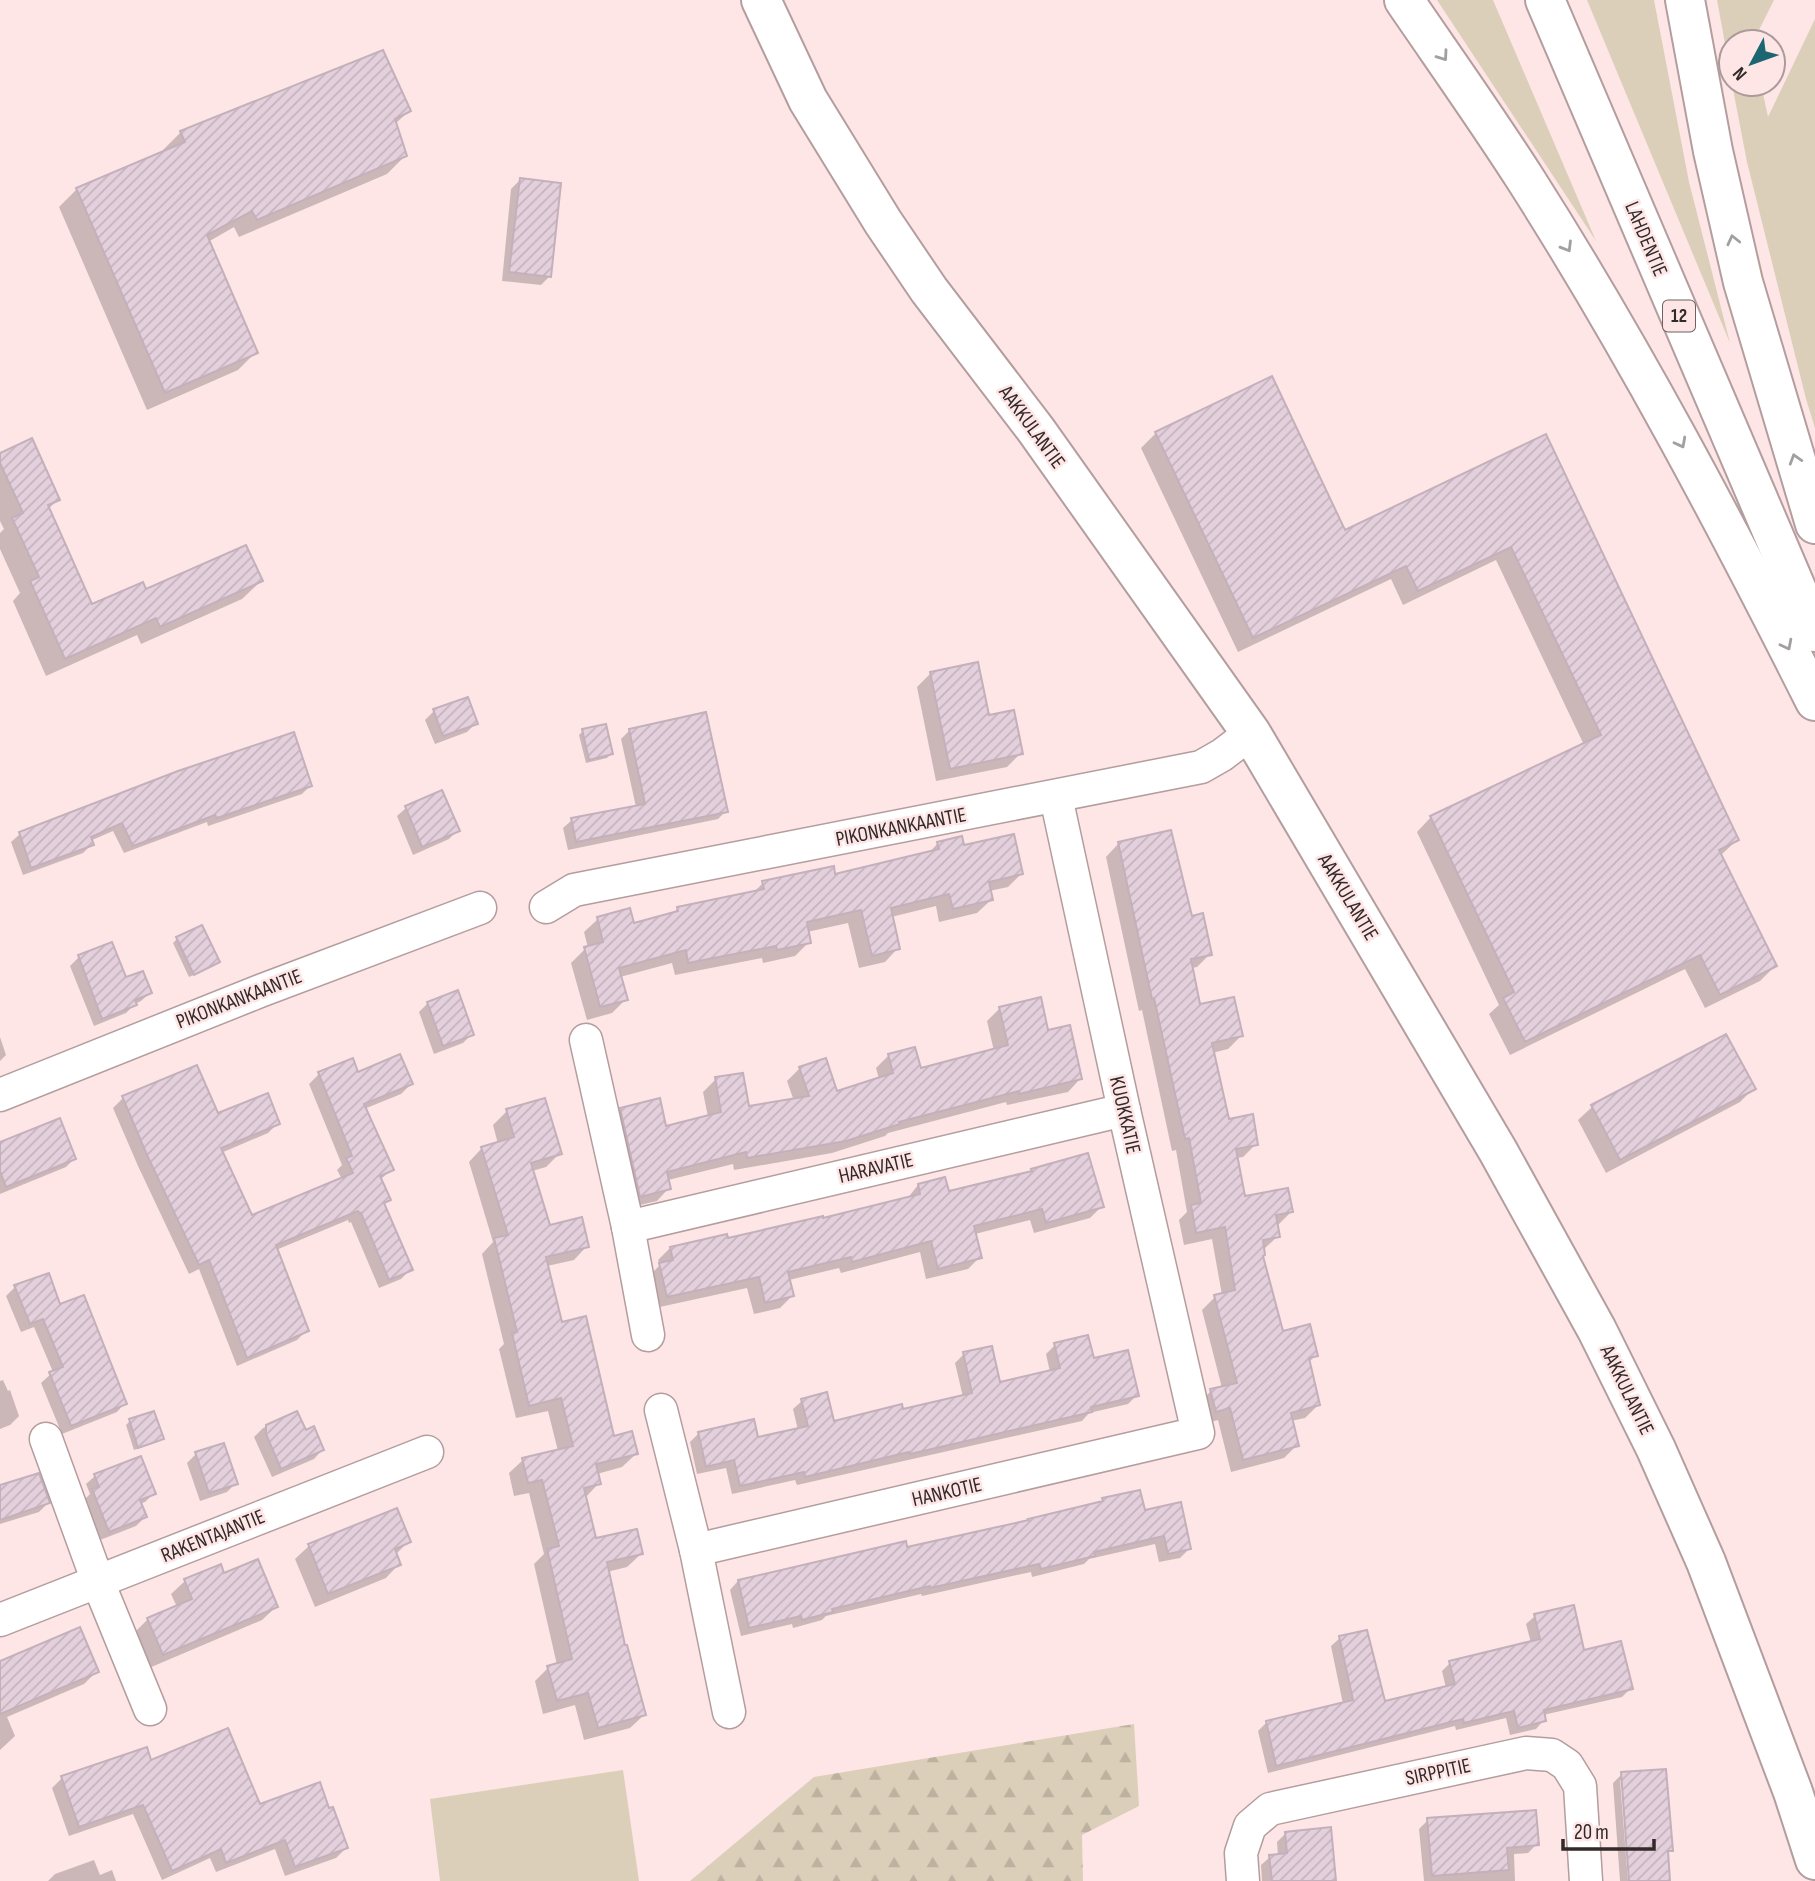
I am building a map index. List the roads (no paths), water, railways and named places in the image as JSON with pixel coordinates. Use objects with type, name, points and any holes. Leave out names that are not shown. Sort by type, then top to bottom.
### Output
[{"type":"main road","name":"AAKKULANTIE","points":[[761,0],[808,100],[883,222],[929,290],[1035,430],[1251,733],[1498,1151],[1597,1330],[1656,1449],[1706,1562],[1793,1792],[1815,1860]]},
{"type":"main road","points":[[1404,0],[1526,180],[1592,288],[1674,430],[1815,701]]},
{"type":"main road","name":"LAHDENTIE","points":[[1545,0],[1815,632]]},
{"type":"main road","points":[[1685,0],[1713,151],[1743,282],[1815,524]]},
{"type":"street","name":"PIKONKANKAANTIE","points":[[546,907],[574,890],[1201,767],[1251,733]]},
{"type":"street","name":"KUOKKATIE","points":[[1056,797],[1198,1433]]},
{"type":"street","name":"PIKONKANKAANTIE","points":[[0,1095],[260,990],[480,908]]},
{"type":"street","points":[[586,1040],[628,1227],[648,1335]]},
{"type":"street","name":"HARAVATIE","points":[[628,1227],[1124,1110]]},
{"type":"street","points":[[661,1410],[696,1550],[729,1713]]},
{"type":"street","name":"HANKOTIE","points":[[696,1550],[1198,1433]]},
{"type":"street","points":[[46,1440],[150,1709]]},
{"type":"street","name":"RAKENTAJANTIE","points":[[0,1620],[427,1452]]},
{"type":"street","name":"SIRPPITIE","points":[[1244,1881],[1241,1853],[1250,1826],[1270,1809],[1526,1753],[1552,1755],[1567,1765],[1580,1786],[1586,1881]]}]
